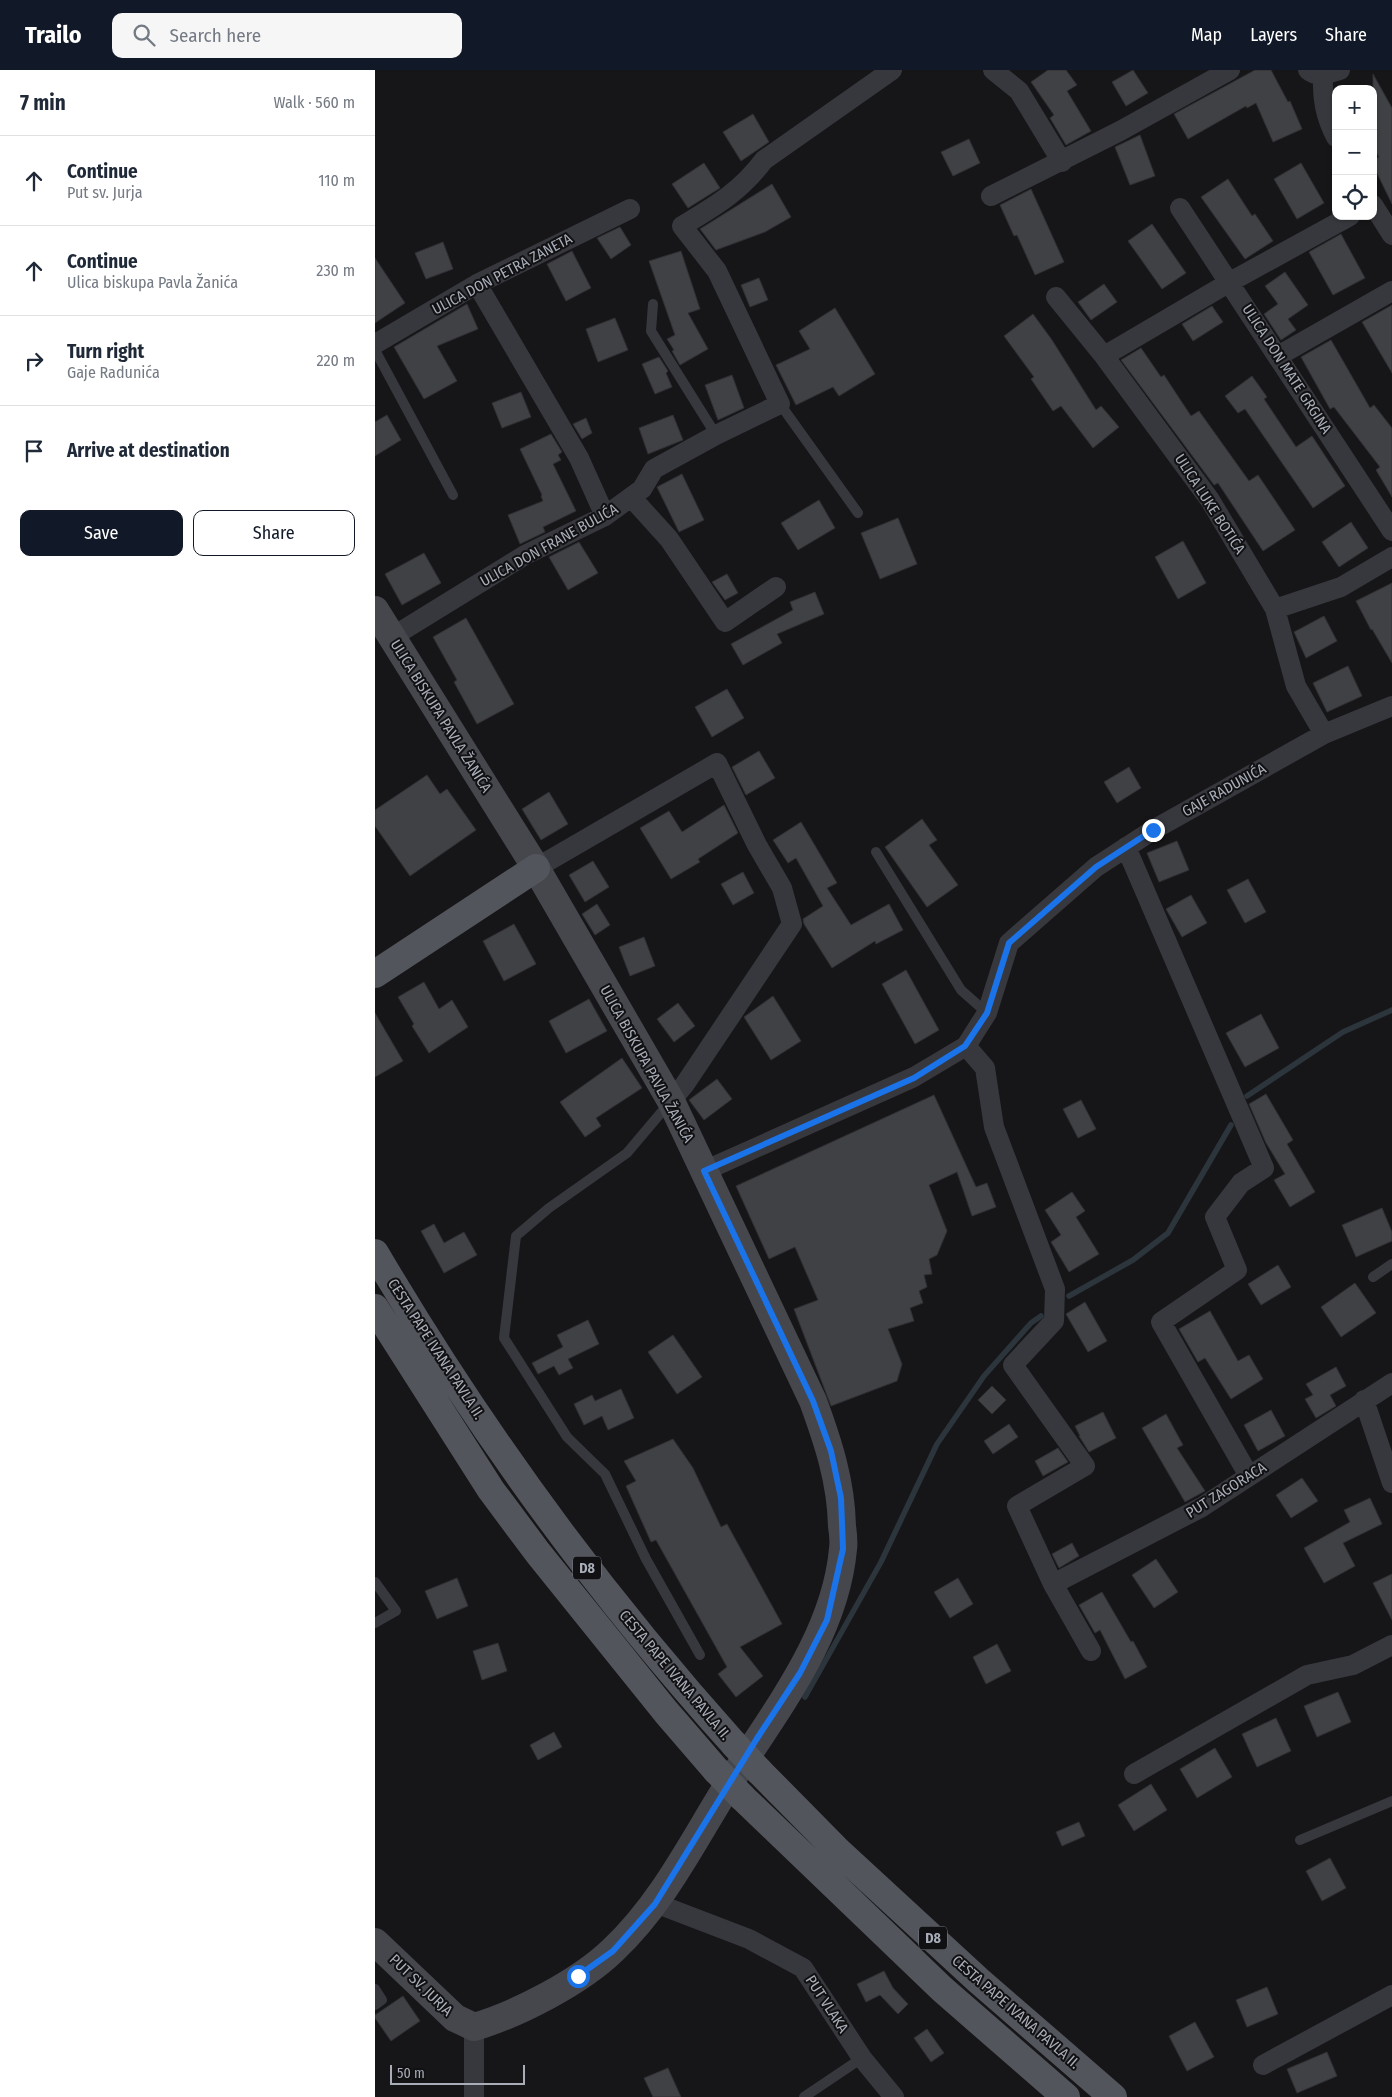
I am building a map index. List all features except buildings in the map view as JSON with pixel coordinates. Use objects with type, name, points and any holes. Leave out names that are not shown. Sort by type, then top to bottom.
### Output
[{"type":"main road","points":[[375,974],[536,868]]},
{"type":"main road","name":"CESTA PAPE IVANA PAVLA II.","points":[[375,1253],[453,1382],[566,1542],[625,1616],[745,1742],[759,1771],[838,1851],[978,1980],[1113,2097]]},
{"type":"main road","name":"CESTA PAPE IVANA PAVLA II.","points":[[375,1308],[491,1490],[562,1583],[666,1712],[716,1770],[942,1990],[1066,2097]]},
{"type":"street","points":[[780,404],[717,271],[682,226],[724,200],[750,179],[764,160],[777,150],[892,70]]},
{"type":"street","points":[[993,70],[1019,91],[1062,162]]},
{"type":"street","points":[[991,196],[1062,162],[1230,70]]},
{"type":"street","points":[[1324,72],[1323,106],[1332,130]]},
{"type":"street","name":"ULICA DON MATE GRGINA","points":[[1180,208],[1392,531]]},
{"type":"street","name":"ULICA DON PETRA ZANETA","points":[[375,344],[477,284],[630,209]]},
{"type":"street","points":[[1377,211],[1392,235]]},
{"type":"street","points":[[1104,356],[1230,282],[1343,220]]},
{"type":"street","points":[[477,284],[579,458],[605,516]]},
{"type":"street","points":[[1278,356],[1392,291]]},
{"type":"street","name":"ULICA LUKE BOTIĆA","points":[[1056,297],[1104,356],[1210,500],[1275,609],[1297,686],[1324,734]]},
{"type":"street","name":"ULICA DON FRANE BULIĆA","points":[[392,637],[525,555],[605,516],[642,489],[654,469],[716,435],[780,404]]},
{"type":"street","points":[[631,497],[669,539],[725,622],[776,587]]},
{"type":"street","points":[[1275,609],[1341,587],[1392,557]]},
{"type":"street","name":"ULICA BISKUPA PAVLA ŽANIĆA","points":[[375,610],[536,868],[671,1101],[813,1401],[831,1451],[841,1498],[843,1549],[827,1620],[800,1673],[745,1742]]},
{"type":"street","name":"GAJE RADUNIĆA","points":[[704,1171],[914,1078],[965,1046],[987,1013],[1009,943],[1096,867],[1153,830],[1324,734],[1392,706]]},
{"type":"street","points":[[536,868],[717,763],[757,845],[782,888],[793,924],[685,1084],[671,1101]]},
{"type":"street","points":[[1126,847],[1264,1168],[1241,1183],[1215,1216],[1237,1270],[1161,1322],[1249,1476]]},
{"type":"street","points":[[965,1046],[985,1068],[994,1127],[1055,1288],[1054,1321],[1013,1366],[1085,1466],[1017,1506],[1053,1584],[1091,1651]]},
{"type":"street","name":"PUT ZAGORACA","points":[[1053,1584],[1202,1507],[1392,1383]]},
{"type":"street","points":[[1364,1400],[1392,1483]]},
{"type":"street","points":[[1134,1774],[1307,1675],[1353,1665],[1392,1645]]},
{"type":"street","points":[[474,2097],[473,2027],[495,2020],[535,2002],[578,1976],[613,1951],[655,1904],[745,1742]]},
{"type":"street","name":"PUT VLAKA","points":[[655,1904],[749,1938],[803,1968],[862,2058],[894,2097]]},
{"type":"street","name":"PUT SV. JURJA","points":[[375,1942],[455,2018],[473,2027]]},
{"type":"street","points":[[1263,2065],[1392,1995]]},
{"type":"lane","points":[[653,304],[651,332],[716,435]]},
{"type":"lane","points":[[375,350],[453,495]]},
{"type":"lane","points":[[780,404],[858,513]]},
{"type":"lane","points":[[876,852],[961,990],[987,1013]]},
{"type":"lane","points":[[671,1101],[627,1153],[549,1208],[516,1236],[504,1338],[567,1438],[605,1474],[646,1558],[700,1654]]},
{"type":"lane","points":[[1373,1277],[1392,1264]]},
{"type":"lane","points":[[375,1582],[396,1611],[375,1623]]},
{"type":"lane","points":[[1300,1840],[1392,1801]]},
{"type":"lane","points":[[375,1990],[382,2000],[375,2005]]},
{"type":"lane","points":[[804,2097],[862,2058]]},
{"type":"waterway","points":[[1247,1096],[1343,1032],[1392,1010]]},
{"type":"waterway","points":[[1069,1296],[1133,1260],[1168,1233],[1231,1125]]},
{"type":"waterway","points":[[805,1697],[881,1562],[937,1444],[984,1376],[1031,1323],[1041,1316]]},
{"type":"route","points":[[578,1976],[613,1951],[655,1904],[756,1740],[800,1673],[827,1620],[843,1549],[841,1498],[831,1451],[813,1401],[704,1171],[914,1078],[965,1046],[987,1013],[1009,943],[1096,867],[1153,830]]}]
